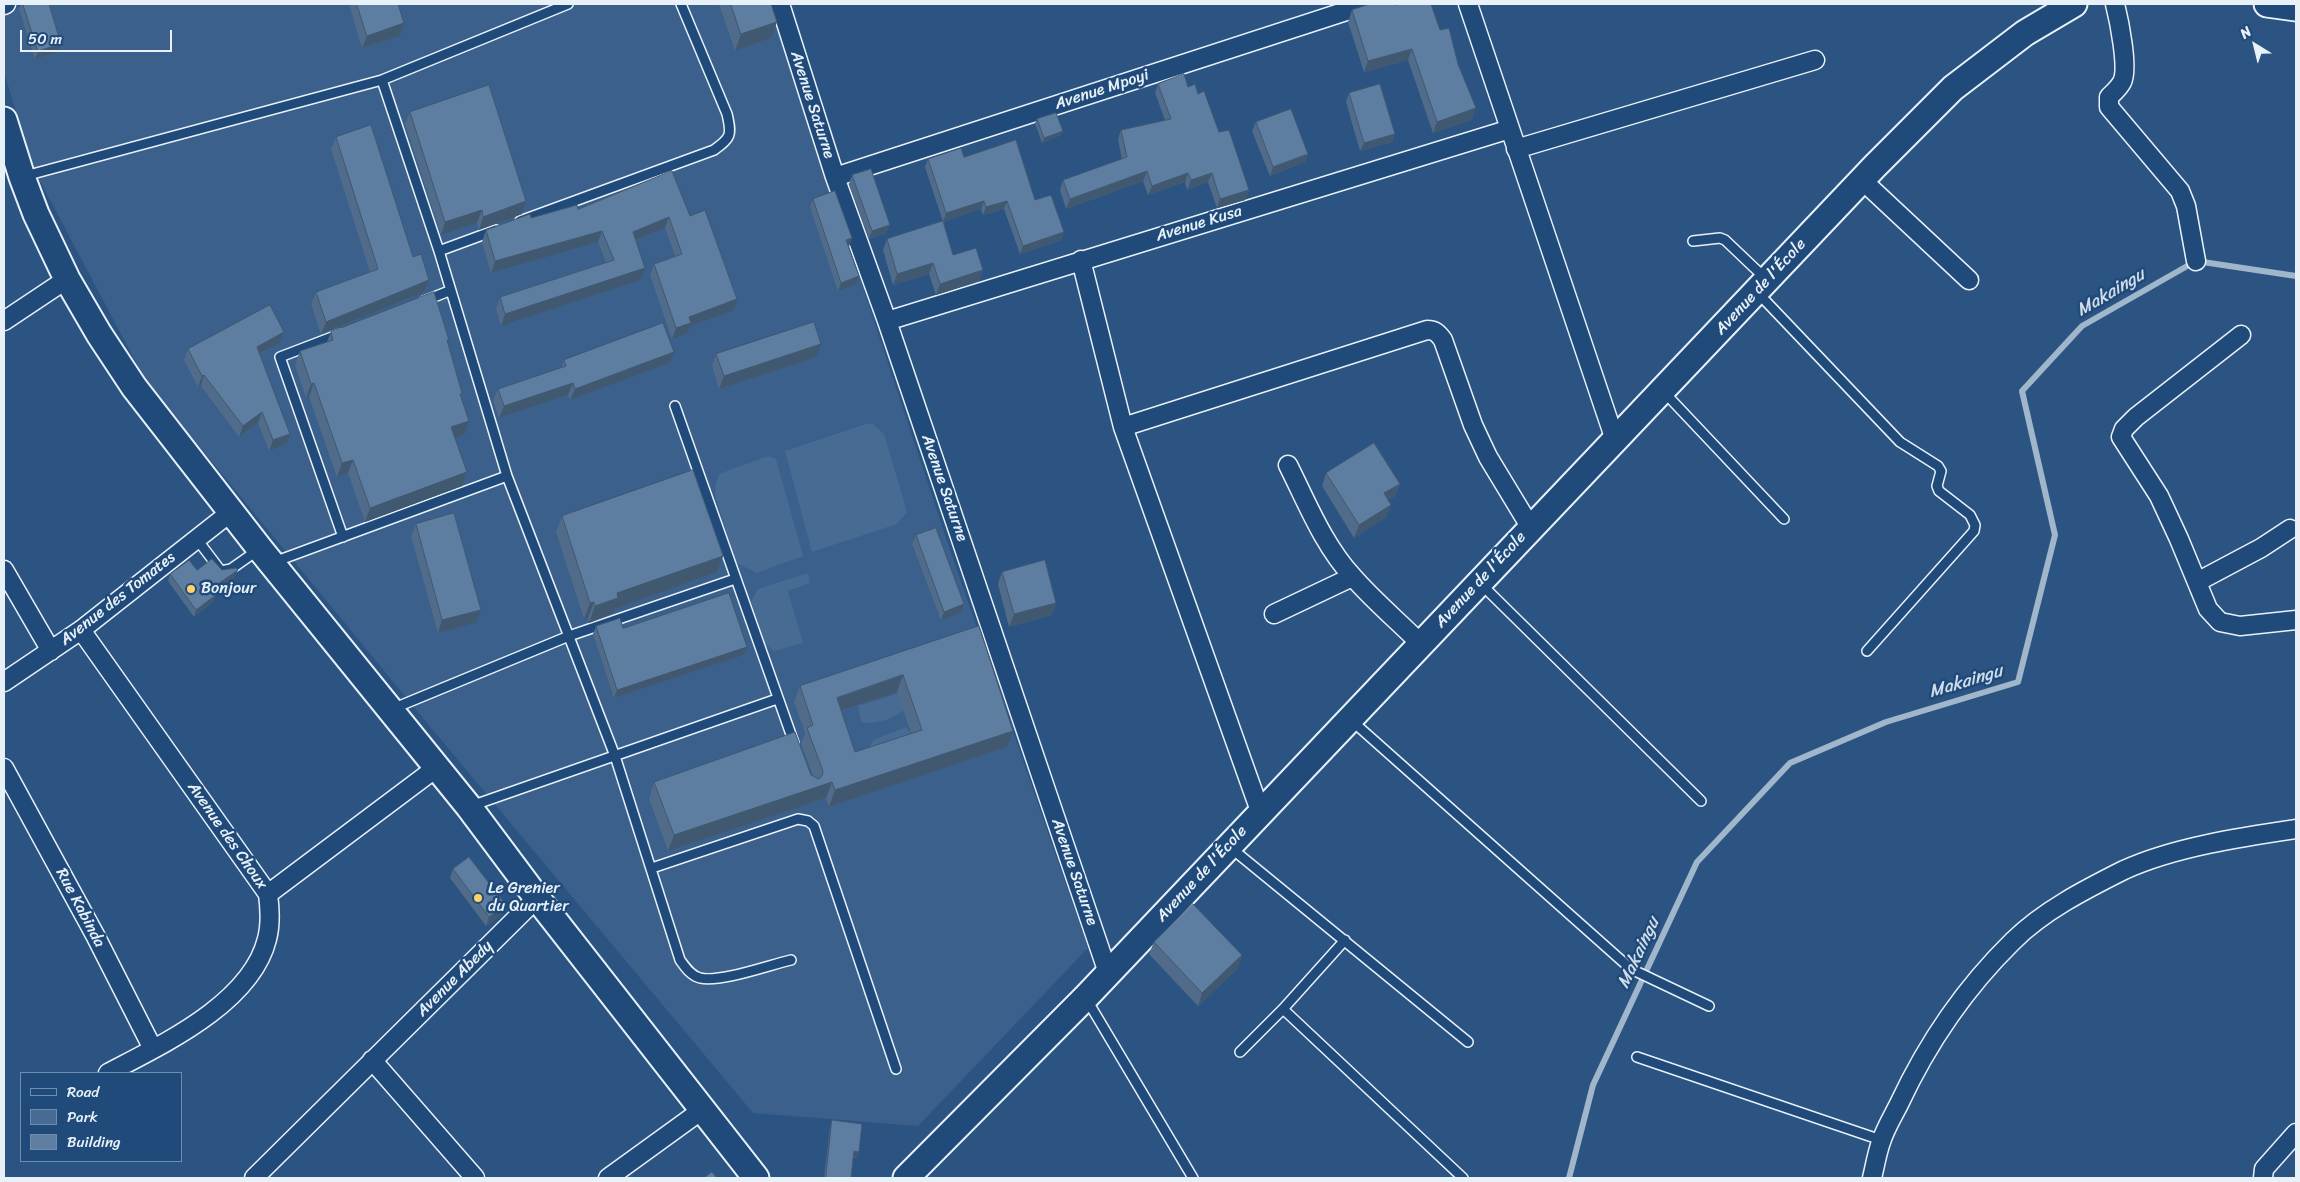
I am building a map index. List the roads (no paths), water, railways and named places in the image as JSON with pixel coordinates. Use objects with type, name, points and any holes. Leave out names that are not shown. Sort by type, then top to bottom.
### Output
[{"type":"main road","name":"Avenue de l'École","points":[[906,1178],[1085,998],[1260,811],[1351,719],[1862,180],[1953,88],[2025,33],[2074,4]]},
{"type":"main road","points":[[2267,4],[2296,8]]},
{"type":"main road","points":[[4,120],[22,177],[67,279],[99,334],[134,387],[266,556],[469,807],[537,898],[756,1178]]},
{"type":"street","name":"Avenue Saturne","points":[[780,4],[835,177],[887,321],[1108,973]]},
{"type":"street","name":"Avenue Mpoyi","points":[[835,177],[1368,4]]},
{"type":"street","points":[[1468,4],[1615,440]]},
{"type":"street","points":[[2116,4],[2125,72],[2122,82],[2109,97],[2109,107],[2180,191],[2186,206],[2196,261]]},
{"type":"street","points":[[1516,149],[1815,60]]},
{"type":"street","name":"Avenue Kusa","points":[[887,321],[1510,129]]},
{"type":"street","points":[[1862,180],[1969,280]]},
{"type":"street","points":[[1081,260],[1123,427],[1260,811]]},
{"type":"street","points":[[4,321],[67,279]]},
{"type":"street","points":[[1123,427],[1427,330],[1433,330],[1443,340],[1473,425],[1488,457],[1531,528]]},
{"type":"street","points":[[2241,335],[2136,417],[2124,429],[2121,438],[2159,496],[2208,609],[2220,622],[2240,626],[2296,620]]},
{"type":"street","points":[[1288,465],[1314,519],[1352,577],[1421,644]]},
{"type":"street","name":"Avenue des Tomates","points":[[4,682],[81,630],[231,512]]},
{"type":"street","points":[[2197,582],[2290,530]]},
{"type":"street","points":[[4,570],[51,651]]},
{"type":"street","points":[[1274,614],[1352,577]]},
{"type":"street","name":"Avenue des Choux","points":[[81,630],[268,894],[436,768]]},
{"type":"street","name":"Rue Kabinda","points":[[4,768],[95,935],[153,1049]]},
{"type":"street","points":[[1872,1178],[1881,1140],[1912,1075],[1935,1035],[1966,993],[2013,940],[2046,915],[2126,870],[2157,859],[2237,838],[2296,829]]},
{"type":"street","points":[[110,1072],[194,1026],[239,989],[260,958],[267,940],[270,917],[268,894]]},
{"type":"street","name":"Avenue Abedy","points":[[254,1178],[537,898]]},
{"type":"street","points":[[372,1060],[475,1178]]},
{"type":"street","points":[[608,1178],[702,1110]]},
{"type":"street","points":[[2264,1178],[2264,1169],[2296,1133]]},
{"type":"lane","points":[[22,177],[382,80],[568,4]]},
{"type":"lane","points":[[439,251],[714,150],[728,140],[731,129],[727,114],[681,4]]},
{"type":"lane","points":[[382,80],[439,251],[449,290],[507,476],[615,756],[680,960],[689,972],[698,978],[715,979],[790,960]]},
{"type":"lane","points":[[1693,241],[1720,238],[1725,240],[1900,442],[1938,466],[1942,471],[1937,486],[1939,491],[1970,515],[1975,525],[1974,531],[1867,652]]},
{"type":"lane","points":[[414,304],[449,290]]},
{"type":"lane","points":[[343,537],[280,357],[351,329]]},
{"type":"lane","points":[[1662,391],[1784,519]]},
{"type":"lane","points":[[675,406],[777,699],[798,753]]},
{"type":"lane","points":[[196,538],[221,571],[266,556],[343,537],[507,476]]},
{"type":"lane","points":[[390,710],[569,636],[735,579]]},
{"type":"lane","points":[[1479,582],[1701,801]]},
{"type":"lane","points":[[469,807],[777,699]]},
{"type":"lane","points":[[1351,719],[1630,969],[1709,1006]]},
{"type":"lane","points":[[652,868],[798,819],[808,821],[814,826],[896,1069]]},
{"type":"lane","points":[[1228,846],[1468,1042]]},
{"type":"lane","points":[[1240,1052],[1283,1009],[1345,940]]},
{"type":"lane","points":[[1085,998],[1193,1178]]},
{"type":"lane","points":[[1283,1009],[1463,1178]]},
{"type":"lane","points":[[1637,1056],[1881,1140]]},
{"type":"waterway","name":"Makaingu","points":[[1569,1178],[1593,1085],[1697,862],[1790,763],[1886,722],[2018,682],[2055,535],[2022,391],[2082,326],[2196,261],[2296,276]]},
{"type":"place","name":"Bonjour","points":[[191,589]]},
{"type":"place","name":"Le Grenier du Quartier","points":[[478,898]]}]
